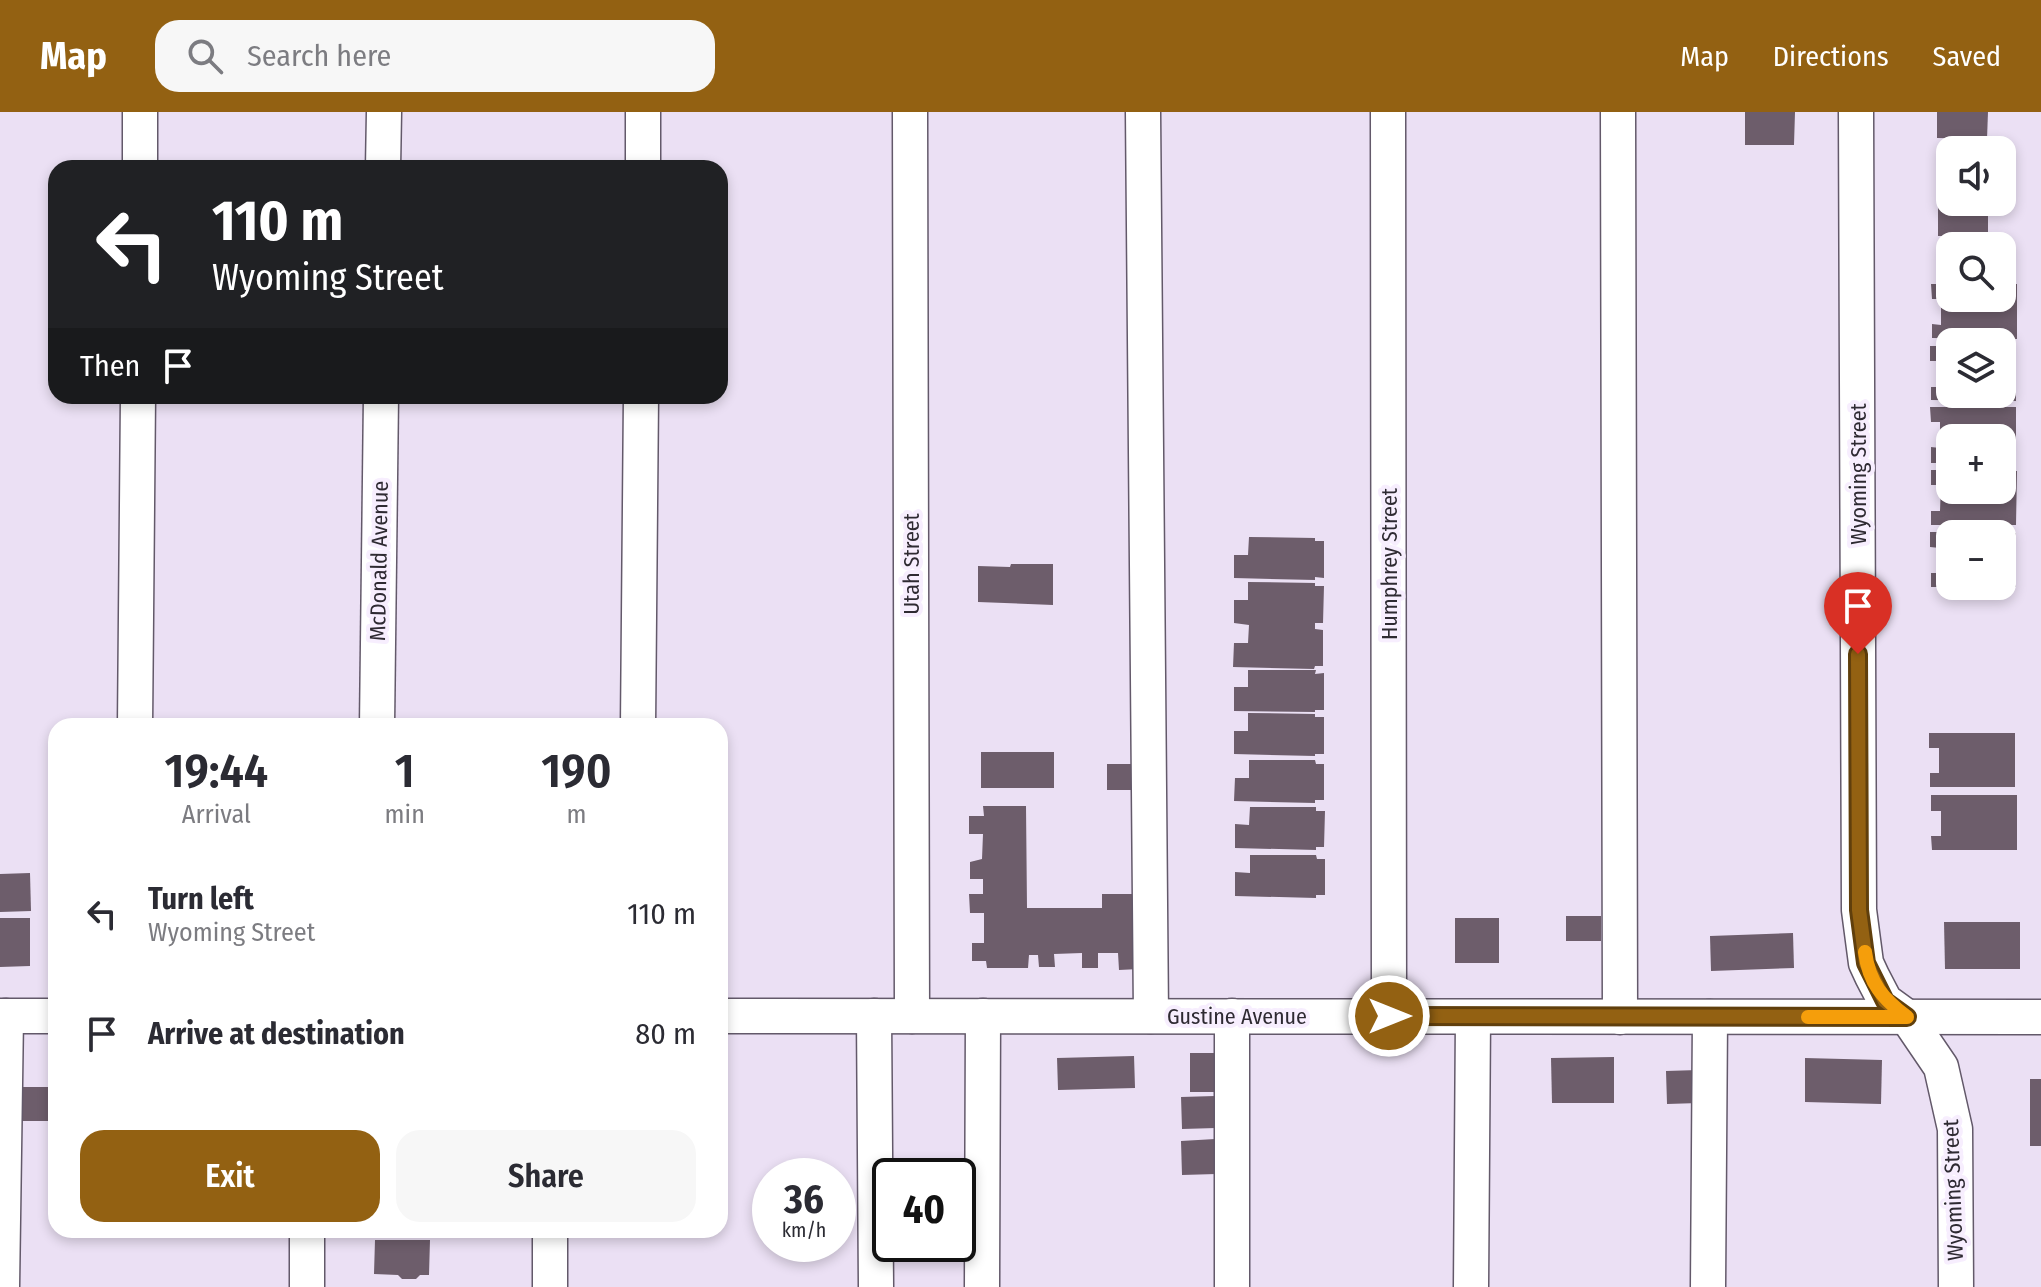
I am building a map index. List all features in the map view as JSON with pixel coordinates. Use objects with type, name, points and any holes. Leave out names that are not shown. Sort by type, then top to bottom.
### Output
[{"type":"street","points":[[140,112],[140,160]]},
{"type":"street","points":[[383,160],[384,112]]},
{"type":"street","points":[[643,112],[643,160]]},
{"type":"street","name":"Utah Street","points":[[910,112],[912,1016]]},
{"type":"street","points":[[1143,112],[1151,1016]]},
{"type":"street","name":"Humphrey Street","points":[[1388,112],[1389,1016]]},
{"type":"street","points":[[1618,112],[1620,1017]]},
{"type":"street","name":"Wyoming Street","points":[[1856,112],[1859,910],[1866,963],[1885,1001],[1907,1017],[1941,1067],[1955,1129],[1956,1287]]},
{"type":"street","points":[[135,718],[138,404]]},
{"type":"street","name":"McDonald Avenue","points":[[377,718],[381,404]]},
{"type":"street","points":[[638,718],[641,404]]},
{"type":"street","points":[[2,1287],[3,1016],[48,1016]]},
{"type":"street","name":"Gustine Avenue","points":[[728,1016],[2041,1017]]},
{"type":"street","points":[[874,1016],[876,1287]]},
{"type":"street","points":[[982,1287],[983,1016]]},
{"type":"street","points":[[1232,1016],[1232,1287]]},
{"type":"street","points":[[1471,1287],[1473,1017]]},
{"type":"street","points":[[1708,1287],[1710,1017]]},
{"type":"street","points":[[307,1238],[307,1287]]},
{"type":"street","points":[[550,1238],[550,1287]]},
{"type":"building","points":[[1745,112],[1795,112],[1794,145],[1745,145]]},
{"type":"building","points":[[1937,112],[1988,112],[1987,136],[1937,136]]},
{"type":"building","points":[[1938,216],[1988,216],[1988,232],[1938,232]]},
{"type":"building","points":[[1931,284],[1936,284],[1936,299],[1932,299]]},
{"type":"building","points":[[2017,284],[2017,339],[2016,328],[1936,328],[1936,338],[1932,338],[1932,324],[1941,325],[1941,312],[2016,312]]},
{"type":"building","points":[[1930,346],[1936,346],[1936,361],[1930,361]]},
{"type":"building","points":[[1931,387],[1936,387],[1936,400],[1931,400]]},
{"type":"building","points":[[1930,407],[2016,408],[2016,424],[1931,422]]},
{"type":"building","points":[[1931,447],[1936,448],[1936,463],[1931,463]]},
{"type":"building","points":[[1931,470],[1936,470],[1936,485],[1931,485]]},
{"type":"building","points":[[2017,471],[2016,525],[2016,520],[1936,520],[1936,525],[1931,525],[1931,511],[1940,511],[1940,504],[2016,504]]},
{"type":"building","points":[[1930,532],[1936,532],[1936,548],[1930,547]]},
{"type":"building","points":[[1249,537],[1315,538],[1315,541],[1324,541],[1324,578],[1234,578],[1234,555],[1248,555]]},
{"type":"building","points":[[1011,564],[1053,564],[1053,605],[978,602],[978,566],[1010,567]]},
{"type":"building","points":[[1931,573],[1936,573],[1936,587],[1931,587]]},
{"type":"building","points":[[1248,582],[1315,583],[1315,586],[1324,586],[1323,623],[1315,623],[1315,629],[1323,630],[1323,666],[1315,666],[1314,669],[1233,667],[1234,643],[1248,643],[1249,625],[1234,623],[1234,600],[1248,600]]},
{"type":"building","points":[[1248,670],[1316,670],[1315,674],[1324,673],[1324,710],[1234,711],[1234,687],[1248,687]]},
{"type":"building","points":[[1248,713],[1315,714],[1315,717],[1324,717],[1324,754],[1234,754],[1234,731],[1248,731]]},
{"type":"building","points":[[1929,733],[2015,733],[2015,787],[1930,787],[1930,773],[1939,773],[1939,748],[1929,748]]},
{"type":"building","points":[[981,752],[1054,752],[1054,788],[981,788]]},
{"type":"building","points":[[1249,760],[1315,760],[1316,764],[1324,764],[1324,800],[1315,800],[1315,803],[1234,801],[1235,778],[1249,778]]},
{"type":"building","points":[[1107,764],[1134,764],[1134,790],[1107,790]]},
{"type":"building","points":[[1931,795],[2017,795],[2017,850],[1932,850],[1931,836],[1941,836],[1941,811],[1931,811]]},
{"type":"building","points":[[983,806],[1026,806],[1027,908],[1102,908],[1102,894],[1138,894],[1139,969],[1119,970],[1118,953],[1098,953],[1098,968],[1082,968],[1082,953],[1054,954],[1055,967],[1039,967],[1038,955],[1029,955],[1028,968],[987,968],[986,961],[972,961],[972,943],[984,943],[984,913],[970,913],[969,894],[983,894],[983,879],[970,879],[970,862],[982,859],[983,834],[969,834],[969,816],[984,816]]},
{"type":"building","points":[[1250,807],[1316,807],[1316,811],[1325,811],[1324,847],[1316,847],[1316,850],[1235,848],[1235,824],[1249,825]]},
{"type":"building","points":[[1250,855],[1316,855],[1317,859],[1325,859],[1325,895],[1316,895],[1316,898],[1235,896],[1235,872],[1250,873]]},
{"type":"building","points":[[30,873],[31,911],[0,912],[0,874]]},
{"type":"building","points":[[1566,916],[1601,916],[1601,941],[1566,941]]},
{"type":"building","points":[[0,918],[30,918],[30,966],[0,967]]},
{"type":"building","points":[[1455,918],[1499,918],[1499,963],[1455,963]]},
{"type":"building","points":[[1944,922],[2020,922],[2020,969],[1945,969]]},
{"type":"building","points":[[1793,933],[1794,968],[1711,971],[1710,936]]},
{"type":"building","points":[[1190,1053],[1222,1053],[1222,1092],[1190,1092]]},
{"type":"building","points":[[1134,1056],[1135,1088],[1058,1090],[1057,1058]]},
{"type":"building","points":[[1614,1057],[1614,1103],[1552,1103],[1551,1058]]},
{"type":"building","points":[[1805,1058],[1882,1060],[1881,1104],[1805,1102]]},
{"type":"building","points":[[1698,1070],[1699,1103],[1667,1104],[1666,1071]]},
{"type":"building","points":[[2030,1079],[2041,1079],[2041,1146],[2030,1146]]},
{"type":"building","points":[[16,1087],[48,1087],[48,1121],[17,1121]]},
{"type":"building","points":[[1215,1096],[1216,1128],[1182,1129],[1181,1097]]},
{"type":"building","points":[[1215,1139],[1216,1174],[1182,1175],[1181,1141]]},
{"type":"building","points":[[375,1240],[430,1240],[429,1275],[402,1279],[398,1275],[374,1274]]},
{"type":"slow traffic","points":[[1808,1017],[1907,1017],[1885,1001],[1866,963],[1865,952]]},
{"type":"route","points":[[1389,1016],[1907,1017],[1885,1001],[1866,963],[1859,910],[1858,654]]}]
